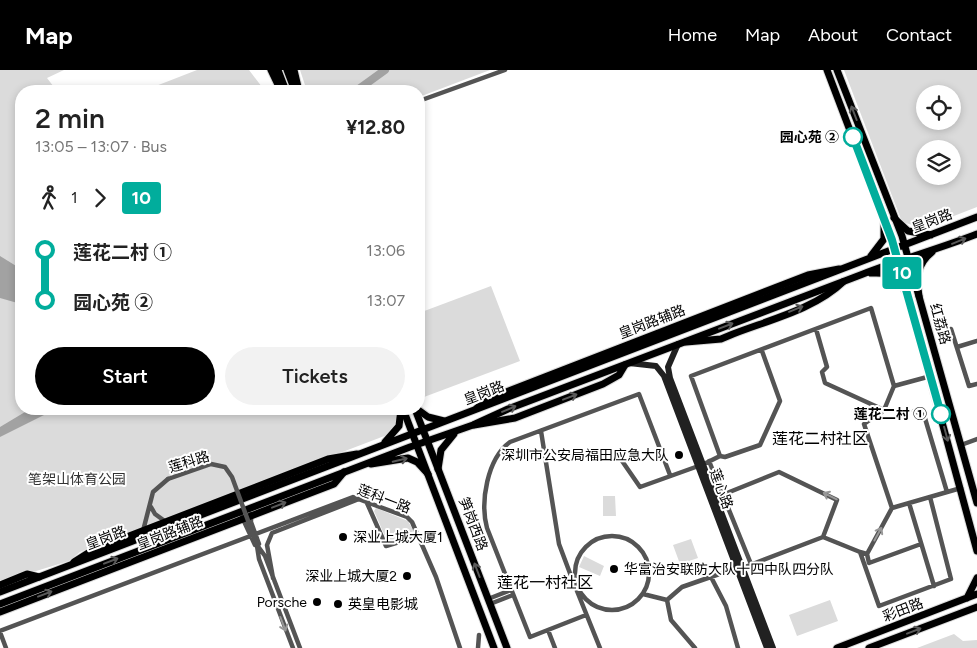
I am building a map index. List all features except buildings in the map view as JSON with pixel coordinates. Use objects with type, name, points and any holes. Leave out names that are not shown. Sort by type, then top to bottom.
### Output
[{"type":"main road","points":[[271,70],[278,85]]},
{"type":"main road","points":[[278,70],[284,85]]},
{"type":"main road","points":[[287,70],[293,85]]},
{"type":"main road","points":[[294,70],[298,85]]},
{"type":"main road","name":"红荔路","points":[[827,70],[899,260],[977,551]]},
{"type":"main road","name":"红荔路","points":[[837,70],[908,257],[977,503]]},
{"type":"main road","name":"皇岗路","points":[[0,592],[977,217]]},
{"type":"main road","points":[[894,218],[909,231],[927,233],[928,236],[934,234]]},
{"type":"main road","points":[[868,259],[883,242],[884,219]]},
{"type":"main road","name":"皇岗路","points":[[0,604],[365,464],[473,425],[508,409],[899,260],[932,252],[977,234]]},
{"type":"main road","points":[[919,296],[917,278],[920,266],[923,259],[932,252]]},
{"type":"main road","points":[[863,274],[893,275],[898,279],[908,296]]},
{"type":"main road","name":"莲心路","points":[[680,343],[669,360],[668,372],[704,464],[767,648]]},
{"type":"main road","points":[[473,425],[515,418],[603,384],[618,374],[627,364]]},
{"type":"main road","name":"莲心路","points":[[627,364],[651,364],[662,372],[704,464]]},
{"type":"main road","points":[[378,447],[399,426],[401,415]]},
{"type":"main road","name":"笋岗西路","points":[[404,415],[494,648]]},
{"type":"main road","name":"笋岗西路","points":[[418,415],[507,648]]},
{"type":"main road","points":[[425,415],[447,421]]},
{"type":"main road","points":[[438,468],[442,449],[458,430]]},
{"type":"main road","name":"皇岗路辅路","points":[[70,565],[92,550],[328,459],[360,454]]},
{"type":"main road","points":[[365,464],[385,463],[408,458],[417,462],[428,474]]},
{"type":"main road","name":"皇岗路辅路","points":[[0,612],[334,484],[344,472]]},
{"type":"main road","points":[[966,506],[977,503]]},
{"type":"main road","name":"莲心路","points":[[740,569],[772,648]]},
{"type":"main road","points":[[0,585],[28,574],[39,577]]},
{"type":"main road","points":[[965,599],[973,589],[977,578]]},
{"type":"main road","name":"彩田路","points":[[837,648],[977,594]]},
{"type":"main road","name":"彩田路","points":[[869,648],[977,607]]},
{"type":"main road","points":[[964,612],[977,612]]},
{"type":"street","points":[[425,99],[505,70]]},
{"type":"street","points":[[720,456],[691,376],[762,351],[871,308],[894,386],[884,410],[878,415]]},
{"type":"street","points":[[951,328],[969,386],[977,384]]},
{"type":"street","points":[[816,329],[827,367],[822,372],[825,383],[884,410]]},
{"type":"street","points":[[957,347],[977,341]]},
{"type":"street","points":[[620,458],[640,486],[704,464],[720,456],[725,457],[760,445],[780,401],[762,351]]},
{"type":"street","points":[[894,386],[931,376]]},
{"type":"street","points":[[586,614],[530,637],[483,511],[485,492],[490,475],[505,446],[639,394],[670,475]]},
{"type":"street","points":[[884,410],[864,424],[892,508]]},
{"type":"street","points":[[914,411],[924,416],[947,492]]},
{"type":"street","points":[[541,431],[559,544],[600,648]]},
{"type":"street","points":[[961,446],[977,439]]},
{"type":"street","points":[[704,464],[722,495],[751,564]]},
{"type":"street","name":"莲科路","points":[[143,531],[153,492],[163,482],[206,465],[221,465],[232,477],[257,545],[265,556],[300,648]]},
{"type":"street","points":[[722,495],[779,472],[837,500],[823,537]]},
{"type":"street","points":[[921,544],[870,563],[867,554],[892,508],[961,488]]},
{"type":"street","points":[[860,552],[879,606],[951,579],[930,497]]},
{"type":"street","name":"莲科一路","points":[[0,632],[347,498],[359,498],[367,503],[408,518],[419,536],[436,578],[460,648]]},
{"type":"street","points":[[274,578],[267,542],[270,536],[278,529],[359,498]]},
{"type":"street","points":[[367,503],[386,546],[419,536]]},
{"type":"street","points":[[910,503],[934,586]]},
{"type":"street","points":[[251,516],[261,504]]},
{"type":"street","points":[[150,506],[154,514],[166,522]]},
{"type":"street","points":[[229,516],[236,515],[243,519]]},
{"type":"street","name":"莲科路","points":[[251,516],[259,559],[293,648]]},
{"type":"street","name":"莲科路","points":[[243,519],[255,533]]},
{"type":"street","points":[[617,536],[628,540],[638,547],[646,558],[649,570],[648,582],[643,594],[635,603],[624,608],[612,610],[600,608],[589,602],[581,594],[576,582],[577,558],[584,548],[599,538],[617,536]]},
{"type":"street","points":[[666,600],[682,587],[740,569],[823,537],[867,554]]},
{"type":"street","points":[[711,577],[726,606],[738,648]]},
{"type":"street","points":[[489,601],[512,593]]},
{"type":"street","points":[[643,594],[666,600]]},
{"type":"street","points":[[666,600],[671,620],[695,648]]},
{"type":"street","points":[[548,630],[555,648]]},
{"type":"street","points":[[0,632],[6,648]]},
{"type":"street","points":[[478,648],[479,634]]},
{"type":"green space","name":"笔架山体育公园","points":[[0,70],[64,70],[47,78],[52,85],[15,85],[15,415],[399,415],[400,420],[387,435],[80,552],[69,561],[0,582]]},
{"type":"green space","points":[[197,70],[249,70],[260,85],[158,85]]},
{"type":"green space","points":[[300,70],[490,70],[425,95],[425,85],[305,85]]},
{"type":"green space","points":[[844,70],[977,70],[977,207],[923,228],[902,222]]},
{"type":"green space","points":[[491,286],[520,361],[425,397],[425,311]]},
{"type":"green space","points":[[603,496],[615,496],[616,516],[603,516]]},
{"type":"green space","points":[[376,508],[408,521],[413,530],[412,534],[392,543],[387,541],[374,511]]},
{"type":"green space","points":[[691,539],[698,558],[680,564],[673,545]]},
{"type":"green space","points":[[584,556],[604,566],[600,576],[579,567]]},
{"type":"green space","points":[[830,600],[838,621],[797,636],[789,615]]},
{"type":"green space","points":[[954,634],[963,641],[977,640],[977,648],[917,648]]},
{"type":"shaded area","points":[[0,256],[15,265],[15,302],[0,298]]},
{"type":"shaded area","points":[[20,415],[44,415],[0,437],[0,427]]},
{"type":"waterway","points":[[364,85],[385,70]]},
{"type":"bus line","name":"10","points":[[853,137],[899,260],[941,414]]},
{"type":"place","name":"园心苑 ②","points":[[853,137]]},
{"type":"place","name":"莲花二村 ①","points":[[941,414]]},
{"type":"place","name":"深圳市公安局福田应急大队","points":[[679,455]]},
{"type":"place","name":"深业上城大厦1","points":[[343,537]]},
{"type":"place","name":"华富治安联防大队十四中队四分队","points":[[614,569]]},
{"type":"place","name":"深业上城大厦2","points":[[407,576]]},
{"type":"place","name":"Porsche","points":[[317,602]]},
{"type":"place","name":"英皇电影城","points":[[338,604]]},
{"type":"district","name":"莲花二村社区","points":[[820,438]]},
{"type":"district","name":"莲花一村社区","points":[[545,582]]}]
